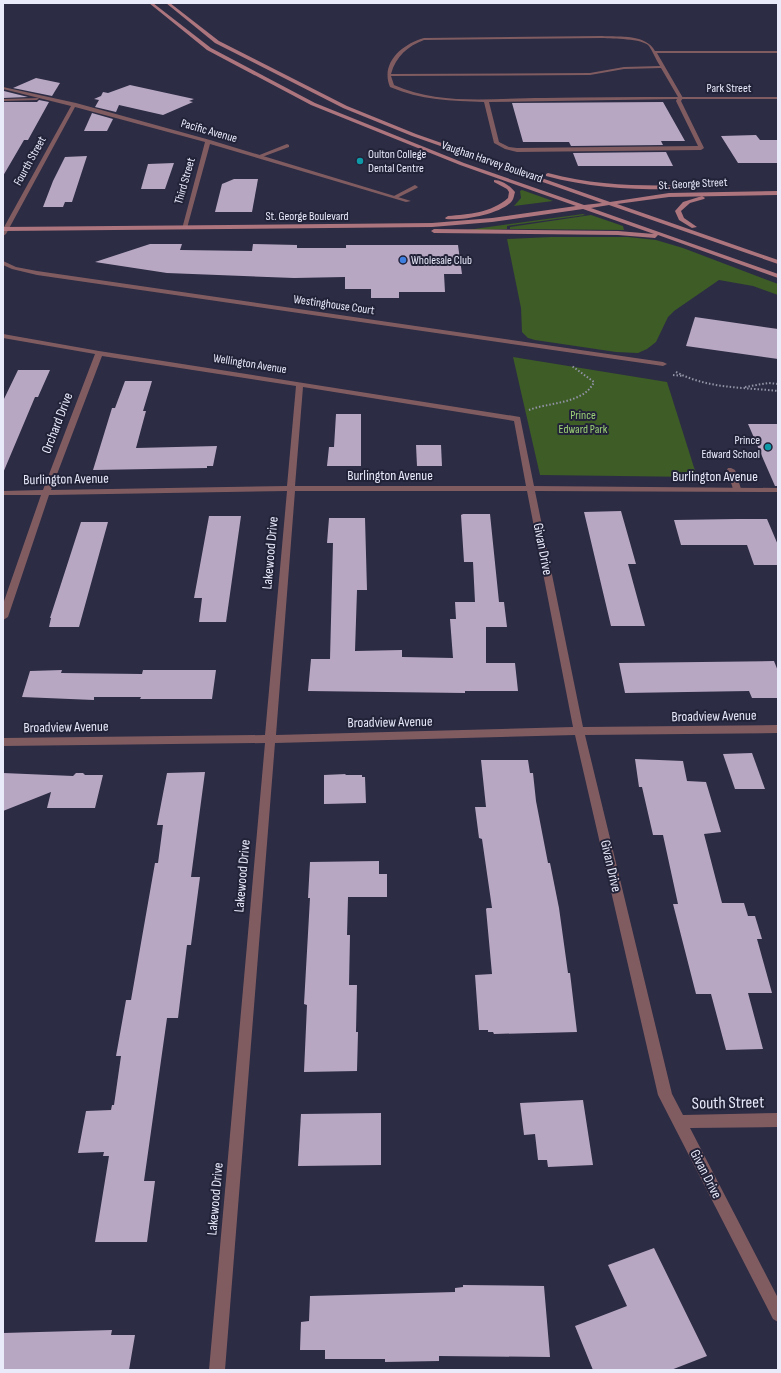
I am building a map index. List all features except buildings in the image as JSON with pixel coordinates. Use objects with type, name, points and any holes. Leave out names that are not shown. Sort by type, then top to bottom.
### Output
[{"type":"main road","name":"Vaughan Harvey Boulevard","points":[[151,3],[208,49],[306,100],[374,130],[462,164],[686,242],[778,276]]},
{"type":"main road","name":"Vaughan Harvey Boulevard","points":[[168,3],[217,42],[345,107],[414,135],[753,252],[778,262]]},
{"type":"main road","points":[[414,135],[560,178],[584,183],[616,188],[697,187]]},
{"type":"main road","points":[[284,227],[442,219],[488,211],[503,206],[511,199],[513,195],[509,188],[462,164]]},
{"type":"main road","points":[[719,188],[778,193]]},
{"type":"main road","points":[[753,252],[685,222],[678,214],[679,208],[687,202],[704,197],[778,193]]},
{"type":"main road","name":"St. George Street","points":[[610,203],[682,194],[778,193]]},
{"type":"main road","name":"St. George Boulevard","points":[[4,231],[456,224],[610,203]]},
{"type":"main road","points":[[284,227],[482,232],[622,233],[647,235],[686,242]]},
{"type":"street","points":[[486,100],[497,143],[507,148],[701,148],[678,101],[681,98],[662,67],[655,52],[646,42],[622,38],[424,39],[414,42],[406,47],[395,60],[389,74],[590,74],[624,68],[662,67]]},
{"type":"street","points":[[655,52],[778,52]]},
{"type":"street","name":"Park Street","points":[[389,74],[392,86],[399,90],[418,95],[458,100],[778,98]]},
{"type":"street","name":"Pacific Avenue","points":[[3,88],[74,104],[208,140],[408,201]]},
{"type":"street","points":[[3,100],[53,99]]},
{"type":"street","name":"Fourth Street","points":[[4,231],[74,104]]},
{"type":"street","name":"Third Street","points":[[184,228],[208,140]]},
{"type":"street","points":[[260,156],[287,146]]},
{"type":"street","points":[[395,197],[415,187]]},
{"type":"street","name":"Westinghouse Court","points":[[3,263],[14,268],[31,272],[663,364]]},
{"type":"street","name":"Wellington Avenue","points":[[3,336],[99,353],[517,418]]},
{"type":"street","name":"Orchard Drive","points":[[3,617],[46,492],[99,353]]},
{"type":"street","name":"Lakewood Drive","points":[[217,1370],[300,384]]},
{"type":"street","name":"Givan Drive","points":[[517,418],[579,731],[666,1095],[778,1314]]},
{"type":"street","points":[[731,470],[737,489]]},
{"type":"street","name":"Burlington Avenue","points":[[3,493],[292,488],[778,490]]},
{"type":"street","name":"Broadview Avenue","points":[[3,742],[270,739],[579,731],[778,729]]},
{"type":"street","name":"South Street","points":[[679,1122],[778,1120]]},
{"type":"path","points":[[517,418],[534,407],[577,397],[588,392],[593,386],[594,382],[580,374],[569,364],[567,360],[567,350]]},
{"type":"path","points":[[683,376],[698,382],[778,391]]},
{"type":"path","points":[[741,388],[768,383],[778,384]]},
{"type":"green space","points":[[522,190],[553,201],[514,206],[521,198],[520,191]]},
{"type":"green space","points":[[583,214],[585,215],[507,226],[507,229],[460,231]]},
{"type":"green space","points":[[591,215],[623,226],[624,230],[510,229],[510,227]]},
{"type":"green space","points":[[551,237],[628,237],[656,240],[683,248],[778,284],[778,295],[753,286],[719,280],[674,311],[668,317],[656,342],[647,349],[638,353],[616,352],[535,340],[528,338],[522,332],[521,308],[507,239]]},
{"type":"green space","name":"Prince Edward Park","points":[[513,357],[667,382],[697,477],[540,475]]},
{"type":"place","name":"Oulton College Dental Centre","points":[[360,161]]},
{"type":"place","name":"Wholesale Club","points":[[403,260]]},
{"type":"place","name":"Prince Edward School","points":[[768,447]]}]
